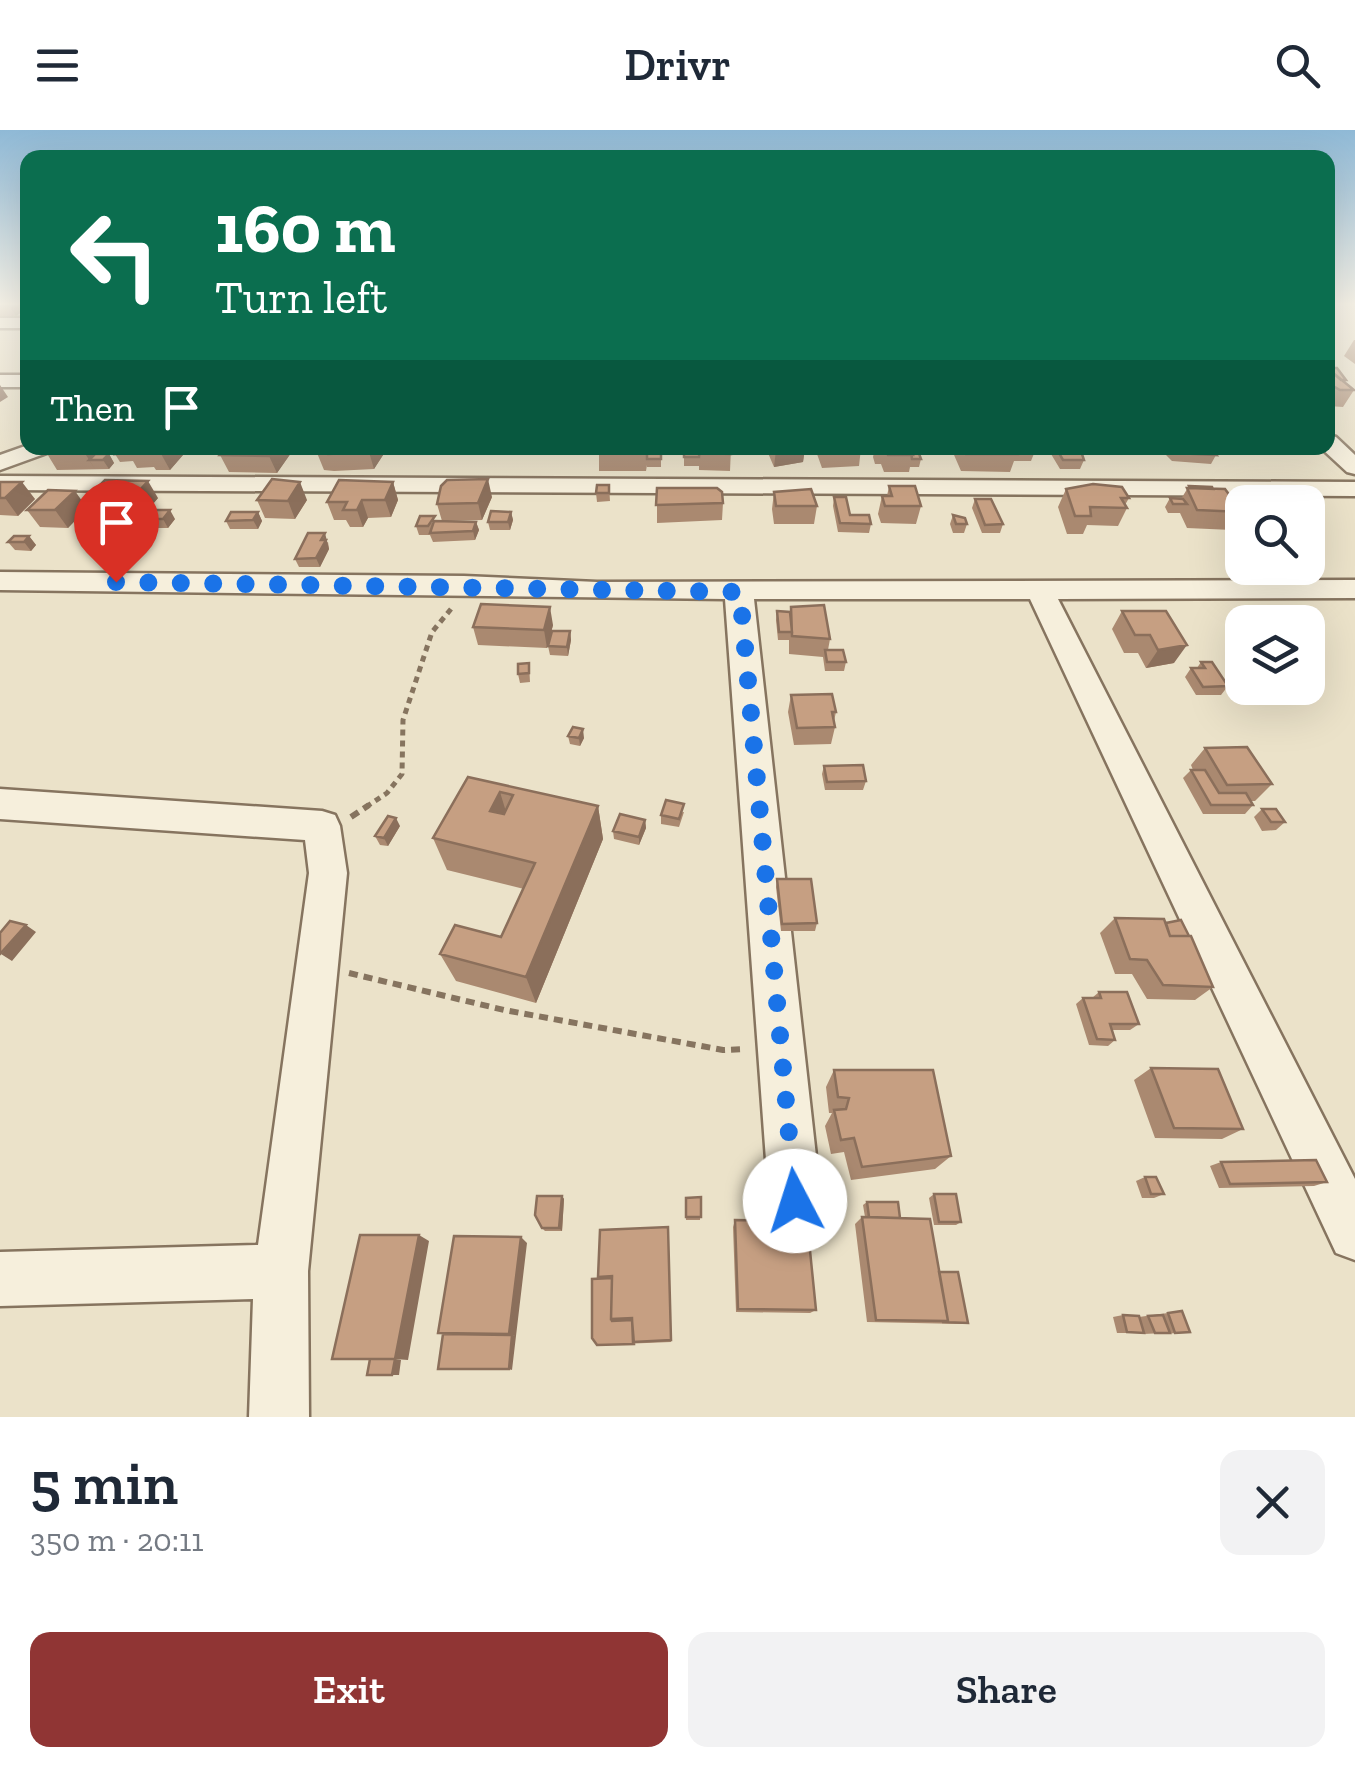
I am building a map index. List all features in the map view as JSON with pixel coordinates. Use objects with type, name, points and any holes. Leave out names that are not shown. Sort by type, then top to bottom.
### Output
[{"type":"street","points":[[1335,449],[1355,468]]},
{"type":"street","points":[[0,483],[1355,489]]},
{"type":"street","points":[[0,582],[464,585],[740,592],[1355,589]]},
{"type":"street","points":[[1038,588],[1355,1234]]},
{"type":"street","points":[[740,592],[795,1201]]},
{"type":"street","points":[[0,804],[322,826],[328,873],[281,1271],[279,1417]]},
{"type":"street","points":[[0,1278],[281,1271]]},
{"type":"path","points":[[322,826],[354,815],[387,794],[402,774],[403,720],[432,632],[457,603],[464,585]]},
{"type":"path","points":[[317,965],[504,1010],[724,1050],[781,1047]]},
{"type":"building","points":[[1335,374],[1354,390],[1335,387]]},
{"type":"building","points":[[94,455],[108,455],[103,460],[89,460]]},
{"type":"building","points":[[1060,455],[1082,455],[1084,460],[1063,460]]},
{"type":"building","points":[[272,479],[300,482],[288,501],[257,500]]},
{"type":"building","points":[[488,479],[478,503],[437,504],[441,486],[447,480]]},
{"type":"building","points":[[105,480],[148,481],[129,502],[84,501]]},
{"type":"building","points":[[339,480],[393,482],[385,500],[362,500],[357,510],[343,510],[347,502],[327,502]]},
{"type":"building","points":[[0,482],[22,482],[0,498]]},
{"type":"building","points":[[1093,484],[1122,487],[1129,498],[1121,498],[1127,508],[1090,507],[1091,516],[1075,516],[1066,489]]},
{"type":"building","points":[[597,485],[609,485],[609,493],[596,493]]},
{"type":"building","points":[[889,486],[915,486],[921,506],[885,506],[882,496],[892,496]]},
{"type":"building","points":[[657,488],[717,488],[722,492],[723,503],[656,505]]},
{"type":"building","points":[[1187,488],[1225,489],[1225,511],[1197,510]]},
{"type":"building","points":[[811,489],[817,506],[776,506],[774,492]]},
{"type":"building","points":[[48,490],[75,491],[55,510],[27,510]]},
{"type":"building","points":[[834,497],[846,497],[850,515],[869,515],[871,524],[840,523]]},
{"type":"building","points":[[1170,498],[1183,499],[1187,504],[1173,504]]},
{"type":"building","points":[[975,499],[991,499],[1003,524],[985,525]]},
{"type":"building","points":[[156,510],[170,510],[163,519],[148,519]]},
{"type":"building","points":[[491,511],[511,512],[508,522],[488,522]]},
{"type":"building","points":[[231,512],[258,512],[253,520],[226,521]]},
{"type":"building","points":[[953,515],[965,518],[967,524],[956,524]]},
{"type":"building","points":[[420,516],[435,516],[428,526],[416,526]]},
{"type":"building","points":[[434,521],[476,522],[473,531],[430,533]]},
{"type":"building","points":[[308,533],[325,533],[321,540],[326,540],[316,558],[295,559]]},
{"type":"building","points":[[14,536],[29,536],[24,542],[8,542]]},
{"type":"building","points":[[481,604],[550,607],[544,630],[473,627]]},
{"type":"building","points":[[824,605],[830,639],[792,636],[791,607]]},
{"type":"building","points":[[777,611],[790,612],[792,632],[779,632]]},
{"type":"building","points":[[1122,611],[1166,611],[1187,645],[1158,650],[1150,635],[1135,635]]},
{"type":"building","points":[[552,631],[570,631],[567,647],[548,646]]},
{"type":"building","points":[[825,650],[843,650],[846,662],[827,662]]},
{"type":"building","points":[[1201,662],[1212,662],[1225,686],[1203,687],[1191,668],[1205,668]]},
{"type":"building","points":[[529,663],[529,673],[518,674],[518,664]]},
{"type":"building","points":[[832,694],[835,727],[797,728],[791,695]]},
{"type":"building","points":[[573,727],[583,729],[579,738],[568,736]]},
{"type":"building","points":[[1247,747],[1272,784],[1227,785],[1205,748]]},
{"type":"building","points":[[863,765],[866,781],[827,782],[824,766]]},
{"type":"building","points":[[1191,770],[1205,770],[1219,793],[1246,793],[1253,805],[1211,805]]},
{"type":"building","points":[[468,777],[598,806],[526,977],[440,954],[455,925],[501,937],[535,863],[433,838]],"holes":[[[500,792],[513,795],[504,814],[490,811]]]},
{"type":"building","points":[[666,800],[684,804],[679,819],[661,815]]},
{"type":"building","points":[[1262,809],[1276,809],[1285,822],[1271,822]]},
{"type":"building","points":[[620,814],[645,820],[639,837],[613,831]]},
{"type":"building","points":[[388,816],[396,818],[384,838],[375,836]]},
{"type":"building","points":[[777,879],[811,879],[817,923],[782,924]]},
{"type":"building","points":[[1115,918],[1164,919],[1170,936],[1191,936],[1213,987],[1163,985],[1147,960],[1130,959]]},
{"type":"building","points":[[1181,920],[1189,936],[1170,936],[1166,923]]},
{"type":"building","points":[[10,921],[26,925],[0,954],[0,933]]},
{"type":"building","points":[[1099,992],[1127,992],[1139,1024],[1110,1024],[1115,1040],[1097,1039],[1083,998],[1101,998]]},
{"type":"building","points":[[1151,1068],[1218,1069],[1243,1129],[1174,1128]]},
{"type":"building","points":[[834,1070],[933,1070],[951,1156],[862,1167],[854,1138],[841,1140],[834,1110],[846,1109],[849,1098],[838,1097]]},
{"type":"building","points":[[1316,1160],[1327,1182],[1230,1184],[1221,1162]]},
{"type":"building","points":[[1145,1177],[1156,1177],[1164,1194],[1151,1194]]},
{"type":"building","points":[[934,1194],[956,1194],[961,1222],[939,1222]]},
{"type":"building","points":[[537,1196],[562,1196],[559,1228],[542,1228],[535,1215]]},
{"type":"building","points":[[701,1197],[701,1217],[686,1217],[686,1198]]},
{"type":"building","points":[[867,1202],[898,1202],[900,1218],[869,1217]]},
{"type":"building","points":[[862,1217],[930,1219],[948,1321],[876,1320]]},
{"type":"building","points":[[735,1220],[807,1221],[816,1310],[738,1309]]},
{"type":"building","points":[[668,1227],[671,1340],[633,1342],[632,1318],[611,1319],[612,1276],[598,1277],[600,1230]]},
{"type":"building","points":[[360,1235],[419,1235],[395,1359],[332,1359]]},
{"type":"building","points":[[454,1236],[521,1237],[509,1334],[438,1333]]},
{"type":"building","points":[[939,1272],[958,1272],[968,1323],[942,1322],[948,1321]]},
{"type":"building","points":[[612,1278],[611,1319],[632,1320],[634,1344],[597,1345],[592,1338],[592,1279]]},
{"type":"building","points":[[1182,1311],[1190,1332],[1175,1333],[1168,1313]]},
{"type":"building","points":[[1123,1315],[1139,1316],[1144,1333],[1127,1332]]},
{"type":"building","points":[[1163,1315],[1170,1333],[1155,1333],[1148,1316]]},
{"type":"building","points":[[443,1334],[512,1335],[509,1369],[438,1369]]},
{"type":"building","points":[[370,1359],[395,1359],[392,1375],[367,1375]]},
{"type":"route","points":[[116,582],[740,592],[795,1201]]}]
